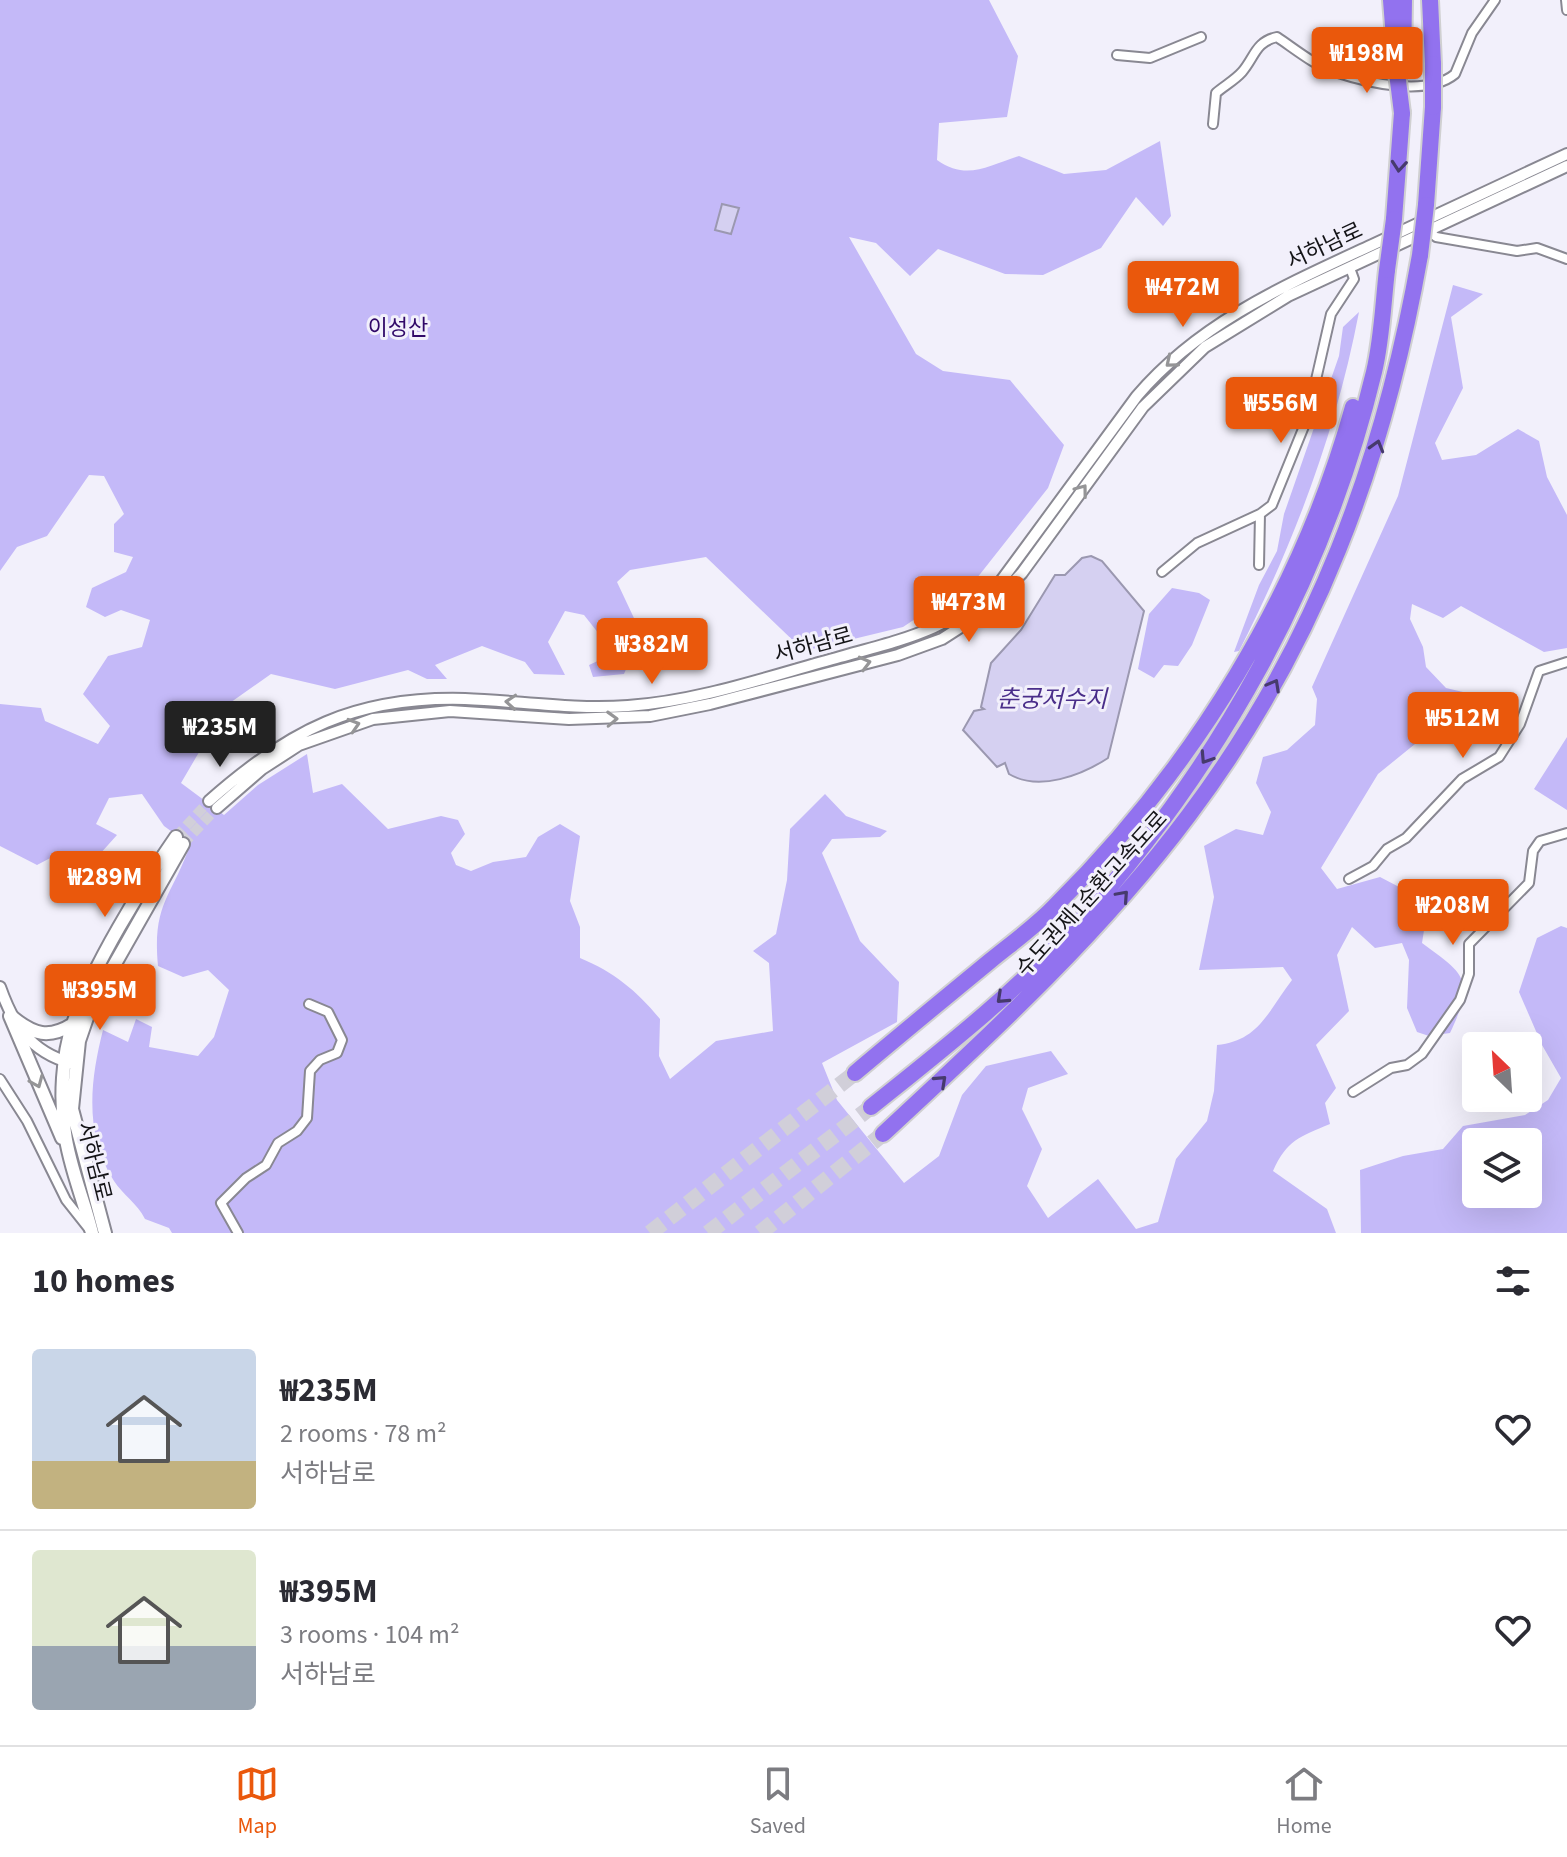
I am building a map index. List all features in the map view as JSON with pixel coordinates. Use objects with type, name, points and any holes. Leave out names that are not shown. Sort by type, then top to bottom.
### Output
[{"type":"highway","points":[[1391,0],[1400,65]]},
{"type":"highway","name":"수도권제1순환고속도로","points":[[855,1073],[1053,909],[1106,853],[1166,780],[1227,691],[1302,549],[1332,472],[1360,383],[1401,224],[1400,65],[1404,0]]},
{"type":"highway","name":"수도권제1순환고속도로","points":[[883,1134],[988,1037],[1135,882],[1190,814],[1274,686],[1314,606],[1375,454],[1406,337],[1426,205],[1433,107],[1430,0]]},
{"type":"highway","name":"수도권제1순환고속도로","points":[[871,1107],[976,1023],[1073,929],[1163,820],[1250,688],[1288,614],[1343,481],[1375,369],[1387,270]]},
{"type":"main road","name":"서하남로","points":[[179,840],[91,1006],[70,1062],[72,1109],[96,1233],[67,1146],[63,1112],[73,1024],[130,911],[179,840]]},
{"type":"main road","points":[[10,1016],[37,1034],[51,1035],[73,1024]]},
{"type":"main road","points":[[10,1016],[67,1146]]},
{"type":"street","points":[[1213,124],[1216,93],[1242,71],[1254,49],[1268,39],[1277,37],[1334,72],[1378,81],[1434,85],[1455,74],[1472,33],[1495,0]]},
{"type":"street","points":[[1566,0],[1567,10]]},
{"type":"street","points":[[1117,55],[1150,58],[1201,37]]},
{"type":"street","name":"서하남로","points":[[1567,154],[1401,224],[1226,318],[1180,354],[1137,396],[1001,581],[977,604],[932,631],[706,694],[656,703],[590,707],[432,699],[367,708],[288,739],[253,763],[213,805],[299,745],[373,719],[450,711],[569,719],[650,716],[898,655],[942,639],[984,612],[1022,573],[1136,416],[1193,358],[1253,316],[1567,166]]},
{"type":"street","points":[[1429,231],[1436,237],[1517,251],[1537,248],[1567,259]]},
{"type":"street","points":[[1162,572],[1197,543],[1260,514],[1272,505],[1290,466],[1321,366],[1331,314],[1354,279],[1350,268]]},
{"type":"street","points":[[1259,565],[1260,514]]},
{"type":"street","points":[[1349,879],[1373,866],[1387,849],[1406,838],[1462,779],[1499,757],[1520,724],[1539,671],[1567,662]]},
{"type":"street","points":[[1353,1092],[1391,1068],[1407,1065],[1422,1054],[1460,1000],[1469,974],[1469,944],[1529,883],[1533,851],[1540,841],[1567,833]]},
{"type":"street","points":[[0,987],[10,1016],[29,1041],[70,1062]]},
{"type":"street","points":[[238,1233],[221,1203],[246,1178],[266,1165],[278,1143],[297,1131],[307,1118],[310,1071],[320,1060],[337,1053],[342,1040],[328,1012],[309,1004]]},
{"type":"street","points":[[0,1079],[27,1121],[66,1200],[96,1233]]},
{"type":"green space","name":"이성산","points":[[0,0],[989,0],[1018,56],[1007,117],[939,123],[937,160],[958,170],[968,171],[1019,156],[1064,174],[1106,170],[1160,141],[1171,216],[1163,226],[1136,197],[1101,248],[1043,275],[1005,274],[938,249],[910,276],[876,243],[849,237],[916,354],[943,371],[1010,380],[1064,445],[1048,488],[977,578],[903,627],[804,651],[706,557],[630,570],[617,582],[641,633],[624,674],[593,677],[589,665],[602,659],[603,639],[584,615],[565,611],[548,642],[565,675],[534,674],[525,662],[482,646],[435,665],[447,679],[427,679],[408,670],[335,689],[271,674],[210,717],[205,742],[181,783],[224,815],[258,785],[307,754],[313,793],[342,784],[388,829],[441,816],[458,820],[465,834],[451,853],[456,865],[471,871],[493,862],[526,857],[538,837],[560,824],[580,836],[570,901],[580,927],[580,958],[624,983],[660,1019],[659,1056],[670,1079],[716,1041],[773,1031],[769,963],[753,951],[776,934],[787,880],[790,829],[825,794],[846,816],[887,831],[880,837],[832,839],[822,853],[860,941],[899,982],[897,1022],[822,1063],[837,1100],[904,1183],[939,1156],[962,1095],[986,1066],[1051,1051],[1068,1074],[1028,1088],[1022,1109],[1042,1149],[1027,1186],[1048,1218],[1098,1179],[1136,1229],[1158,1222],[1176,1159],[1207,1121],[1214,1091],[1217,1045],[1243,1038],[1253,1031],[1292,980],[1283,967],[1199,970],[1214,897],[1204,846],[1236,829],[1263,835],[1271,812],[1256,783],[1263,757],[1287,750],[1315,725],[1317,699],[1312,687],[1398,496],[1453,285],[1483,294],[1451,317],[1463,388],[1435,443],[1442,460],[1476,455],[1518,429],[1539,441],[1547,477],[1567,515],[1567,648],[1544,652],[1461,606],[1443,618],[1412,604],[1410,619],[1423,647],[1426,667],[1446,688],[1463,692],[1482,715],[1470,722],[1465,708],[1446,696],[1432,708],[1463,728],[1450,736],[1431,731],[1378,774],[1321,868],[1337,889],[1380,877],[1403,889],[1427,911],[1422,943],[1457,972],[1464,990],[1450,1033],[1429,1036],[1417,1032],[1407,1008],[1409,960],[1402,943],[1375,948],[1352,927],[1337,955],[1349,1011],[1316,1045],[1336,1088],[1325,1103],[1330,1124],[1295,1141],[1283,1152],[1273,1171],[1327,1209],[1336,1233],[172,1233],[169,1228],[145,1219],[114,1181],[98,1145],[92,1107],[95,1068],[103,1030],[128,1042],[136,1019],[152,1027],[149,1047],[198,1056],[214,1037],[229,990],[208,970],[183,977],[158,966],[161,914],[190,845],[164,826],[142,794],[109,798],[96,824],[117,835],[99,855],[56,855],[37,865],[0,846],[0,704],[41,708],[45,721],[98,744],[110,726],[83,694],[108,656],[142,647],[150,620],[121,610],[105,617],[86,607],[92,588],[126,572],[133,557],[114,552],[114,524],[124,514],[104,476],[89,475],[47,536],[17,547],[0,571]]},
{"type":"green space","points":[[1359,312],[1338,400],[1311,486],[1259,610],[1239,651],[1234,652],[1259,585],[1277,551],[1284,514],[1339,356],[1343,327]]},
{"type":"green space","points":[[1172,588],[1199,593],[1210,600],[1192,645],[1178,666],[1164,665],[1154,678],[1138,669],[1149,614]]},
{"type":"green space","points":[[1567,737],[1567,810],[1534,789]]},
{"type":"green space","points":[[1561,926],[1567,928],[1567,1233],[1361,1233],[1360,1170],[1403,1156],[1443,1149],[1463,1126],[1542,1112],[1542,1104],[1548,1100],[1561,1078],[1542,1045],[1542,1032],[1536,1032],[1519,992],[1537,938]]},
{"type":"water","points":[[722,204],[739,208],[731,234],[715,230]]},
{"type":"water","name":"춘궁저수지","points":[[1091,556],[1102,561],[1144,611],[1108,758],[1060,779],[1021,779],[1009,774],[1005,763],[997,767],[963,730],[974,711],[984,709],[981,707],[991,663],[1021,630],[1055,575],[1065,575],[1082,558]]},
{"type":"tunnel","points":[[176,837],[209,801]]},
{"type":"tunnel","points":[[183,844],[217,808]]},
{"type":"tunnel","points":[[650,1233],[855,1073]]},
{"type":"tunnel","points":[[708,1233],[871,1107]]},
{"type":"tunnel","points":[[760,1233],[883,1134]]}]
